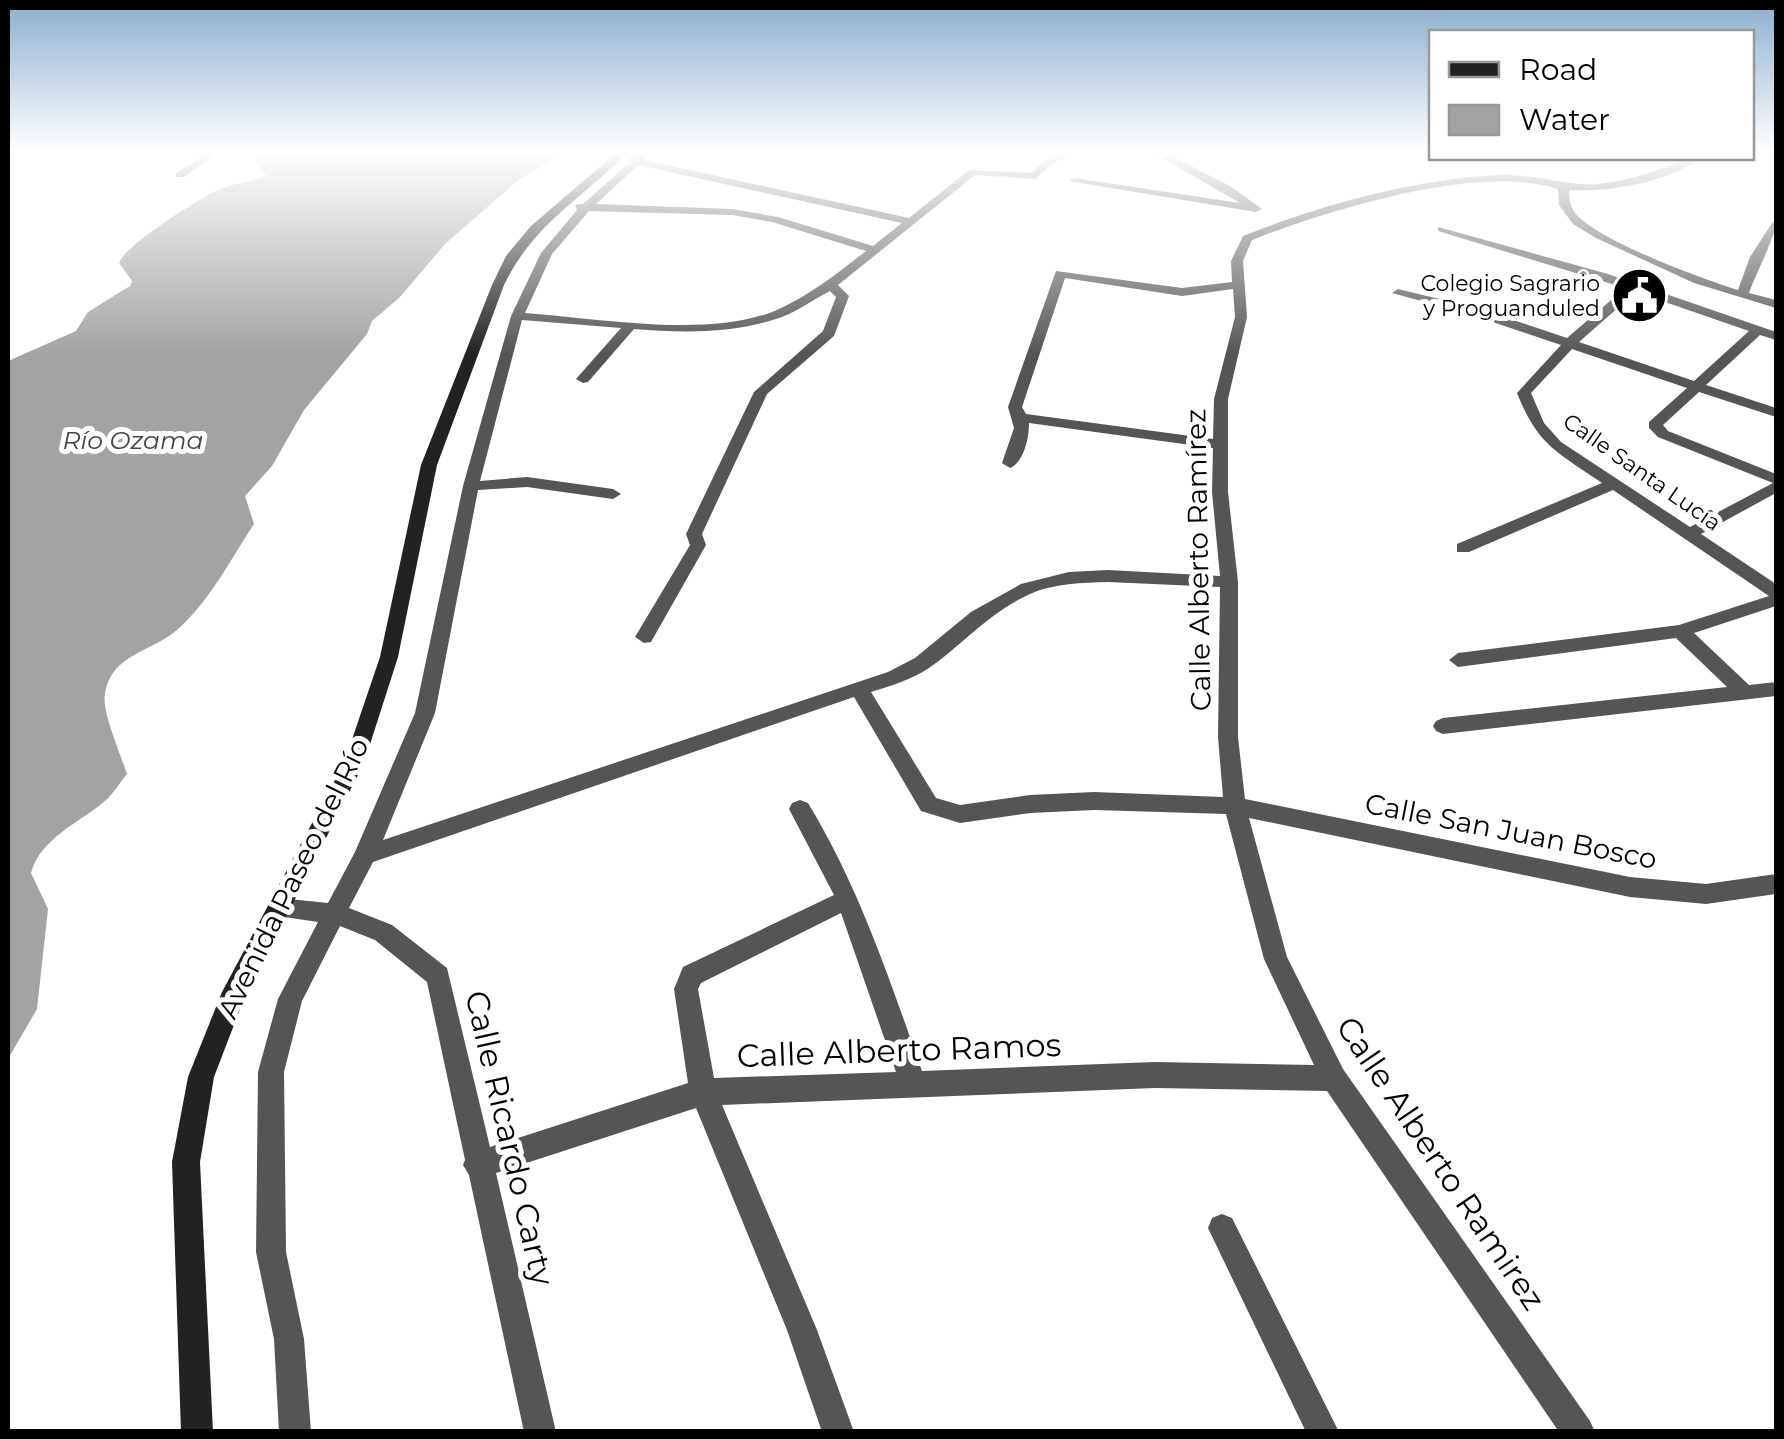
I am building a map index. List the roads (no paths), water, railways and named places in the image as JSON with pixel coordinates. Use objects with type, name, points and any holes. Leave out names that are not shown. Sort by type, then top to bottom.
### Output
[{"type":"street","name":"Avenida Paseo del Río","points":[[197,1432],[186,1162],[201,1078],[231,1000],[354,763],[389,658],[417,511],[477,332],[512,256],[556,220]]},
{"type":"street","name":"Avenida Paseo del Río","points":[[294,1432],[289,1339],[271,1252],[271,1072],[290,999],[365,855],[425,712],[471,486],[517,316],[566,220]]},
{"type":"street","points":[[778,220],[872,249]]},
{"type":"street","points":[[1284,221],[1288,220]]},
{"type":"street","points":[[1576,220],[1666,268],[1776,304]]},
{"type":"street","points":[[517,316],[684,329],[761,319],[796,307],[831,285],[909,221]]},
{"type":"street","name":"Calle Alberto Ramírez","points":[[1235,806],[1228,736],[1228,582],[1220,492],[1221,399],[1242,317],[1237,262],[1247,238],[1284,221]]},
{"type":"street","points":[[1742,295],[1756,257],[1776,225]]},
{"type":"street","points":[[1442,229],[1776,336]]},
{"type":"street","points":[[1756,257],[1776,261]]},
{"type":"street","points":[[1010,463],[1022,434],[1022,418],[1015,408],[1060,274],[1182,292],[1238,285]]},
{"type":"street","points":[[644,637],[698,545],[694,534],[761,392],[832,328],[843,296],[831,285]]},
{"type":"street","name":"Calle Santa Lucía","points":[[1634,288],[1569,344],[1524,393],[1528,408],[1556,444],[1776,592]]},
{"type":"street","points":[[1398,293],[1476,312],[1776,413]]},
{"type":"street","points":[[583,380],[631,325]]},
{"type":"street","points":[[1758,330],[1654,426],[1655,430],[1776,479]]},
{"type":"street","points":[[1022,418],[1220,444]]},
{"type":"street","points":[[471,486],[526,482],[614,494]]},
{"type":"street","points":[[1462,548],[1616,483]]},
{"type":"street","points":[[1691,533],[1776,487]]},
{"type":"street","points":[[365,855],[786,711],[860,690],[922,663],[977,616],[1028,588],[1068,578],[1108,576],[1228,582]]},
{"type":"street","points":[[1458,660],[1680,631],[1776,600]]},
{"type":"street","points":[[1680,631],[1746,694]]},
{"type":"street","points":[[1443,726],[1776,689]]},
{"type":"street","name":"Calle San Juan Bosco","points":[[860,690],[929,805],[960,814],[1030,804],[1094,801],[1235,806],[1630,887],[1706,894],[1776,884]]},
{"type":"street","name":"Calle Alberto Ramirez","points":[[1235,806],[1276,959],[1334,1078],[1579,1432]]},
{"type":"street","points":[[800,809],[846,900],[914,1085]]},
{"type":"street","points":[[838,1432],[802,1330],[702,1092],[688,982],[692,976],[846,900]]},
{"type":"street","name":"Calle Ricardo Carty","points":[[279,908],[334,912],[404,942],[438,976],[540,1432]]},
{"type":"street","name":"Calle Alberto Ramos","points":[[478,1165],[702,1092],[1155,1074],[1334,1078]]},
{"type":"street","points":[[1222,1228],[1324,1432]]},
{"type":"water","name":"Río Ozama","points":[[472,220],[372,321],[367,334],[304,410],[272,466],[245,496],[254,524],[210,593],[177,630],[124,662],[109,680],[106,710],[127,774],[106,800],[52,840],[36,860],[31,873],[48,909],[37,1009],[8,1059],[8,361],[76,331],[88,312],[130,286],[132,281],[119,263],[134,245],[164,223]]},
{"type":"place","name":"Colegio Sagrario y Proguanduled","points":[[1639,296]]}]
